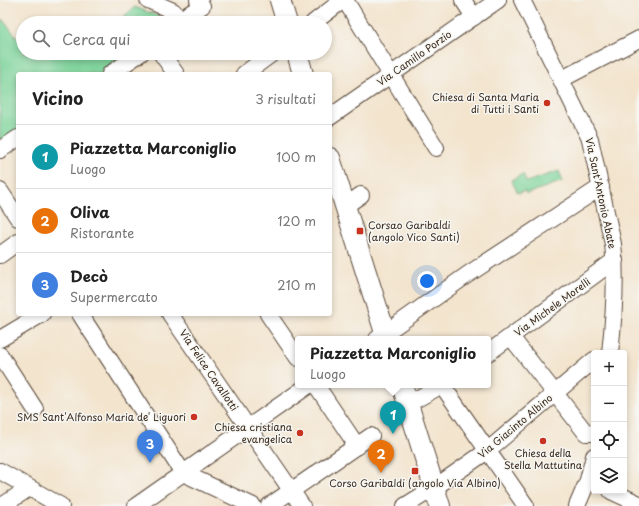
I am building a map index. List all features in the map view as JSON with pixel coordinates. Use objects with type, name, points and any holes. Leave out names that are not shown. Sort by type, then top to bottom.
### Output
[{"type":"main road","points":[[280,0],[285,16]]},
{"type":"main road","points":[[299,60],[302,72]]},
{"type":"main road","points":[[332,162],[353,201],[383,336]]},
{"type":"main road","points":[[403,388],[437,497]]},
{"type":"street","points":[[148,0],[173,10],[177,16]]},
{"type":"street","points":[[187,16],[202,6],[198,0]]},
{"type":"street","points":[[322,16],[344,0],[436,148]]},
{"type":"street","points":[[463,0],[474,17]]},
{"type":"street","name":"Via Camillo Porzio","points":[[332,116],[498,0]]},
{"type":"street","name":"Via Sant'Antonio Abate","points":[[522,0],[562,79],[590,139],[615,260],[614,299],[608,350]]},
{"type":"street","points":[[562,79],[639,39]]},
{"type":"street","points":[[113,72],[131,60]]},
{"type":"street","points":[[167,60],[175,72]]},
{"type":"street","points":[[247,72],[263,60]]},
{"type":"street","points":[[0,150],[16,139]]},
{"type":"street","points":[[384,336],[467,275],[600,187]]},
{"type":"street","points":[[0,191],[16,215]]},
{"type":"street","points":[[0,255],[16,243]]},
{"type":"street","name":"Via Michele Morelli","points":[[491,351],[615,260]]},
{"type":"street","points":[[0,339],[39,316]]},
{"type":"street","points":[[81,316],[183,473],[253,506]]},
{"type":"street","name":"Via Felice Cavallotti","points":[[171,316],[302,506]]},
{"type":"street","points":[[269,316],[295,354]]},
{"type":"street","points":[[511,337],[554,394],[586,433],[591,433]]},
{"type":"street","points":[[0,355],[35,409]]},
{"type":"street","name":"Via Giacinto Albino","points":[[405,506],[437,497],[486,451],[591,363]]},
{"type":"street","points":[[142,504],[183,473],[305,388]]},
{"type":"street","points":[[318,388],[356,446]]},
{"type":"street","points":[[408,404],[437,388]]},
{"type":"street","points":[[444,388],[486,451],[526,506]]},
{"type":"street","points":[[269,506],[371,436]]},
{"type":"street","points":[[0,471],[61,506]]},
{"type":"street","points":[[577,506],[591,482]]},
{"type":"street","points":[[2,506],[29,488]]},
{"type":"street","points":[[617,494],[639,504]]},
{"type":"green space","points":[[135,7],[158,16],[124,16]]},
{"type":"green space","points":[[2,19],[16,36],[16,60],[119,60],[103,72],[16,72],[16,132],[0,143],[0,22]]},
{"type":"green space","points":[[559,171],[563,181],[526,194],[525,191],[518,193],[511,180],[523,174],[526,182]]},
{"type":"place","name":"Chiesa di Santa Maria di Tutti i Santi","points":[[547,103]]},
{"type":"place","name":"Corsao Garibaldi (angolo Vico Santi)","points":[[360,231]]},
{"type":"place","name":"SMS Sant'Alfonso Maria de' Liguori","points":[[194,417]]},
{"type":"place","name":"Chiesa cristiana evangelica","points":[[300,433]]},
{"type":"place","name":"Piazzetta Marconiglio","points":[[393,434]]},
{"type":"place","name":"Chiesa della Stella Mattutina","points":[[543,441]]},
{"type":"place","name":"Decò","points":[[150,463]]},
{"type":"place","name":"Corso Garibaldi (angolo Via Albino)","points":[[415,471]]},
{"type":"place","name":"Oliva","points":[[381,473]]}]
